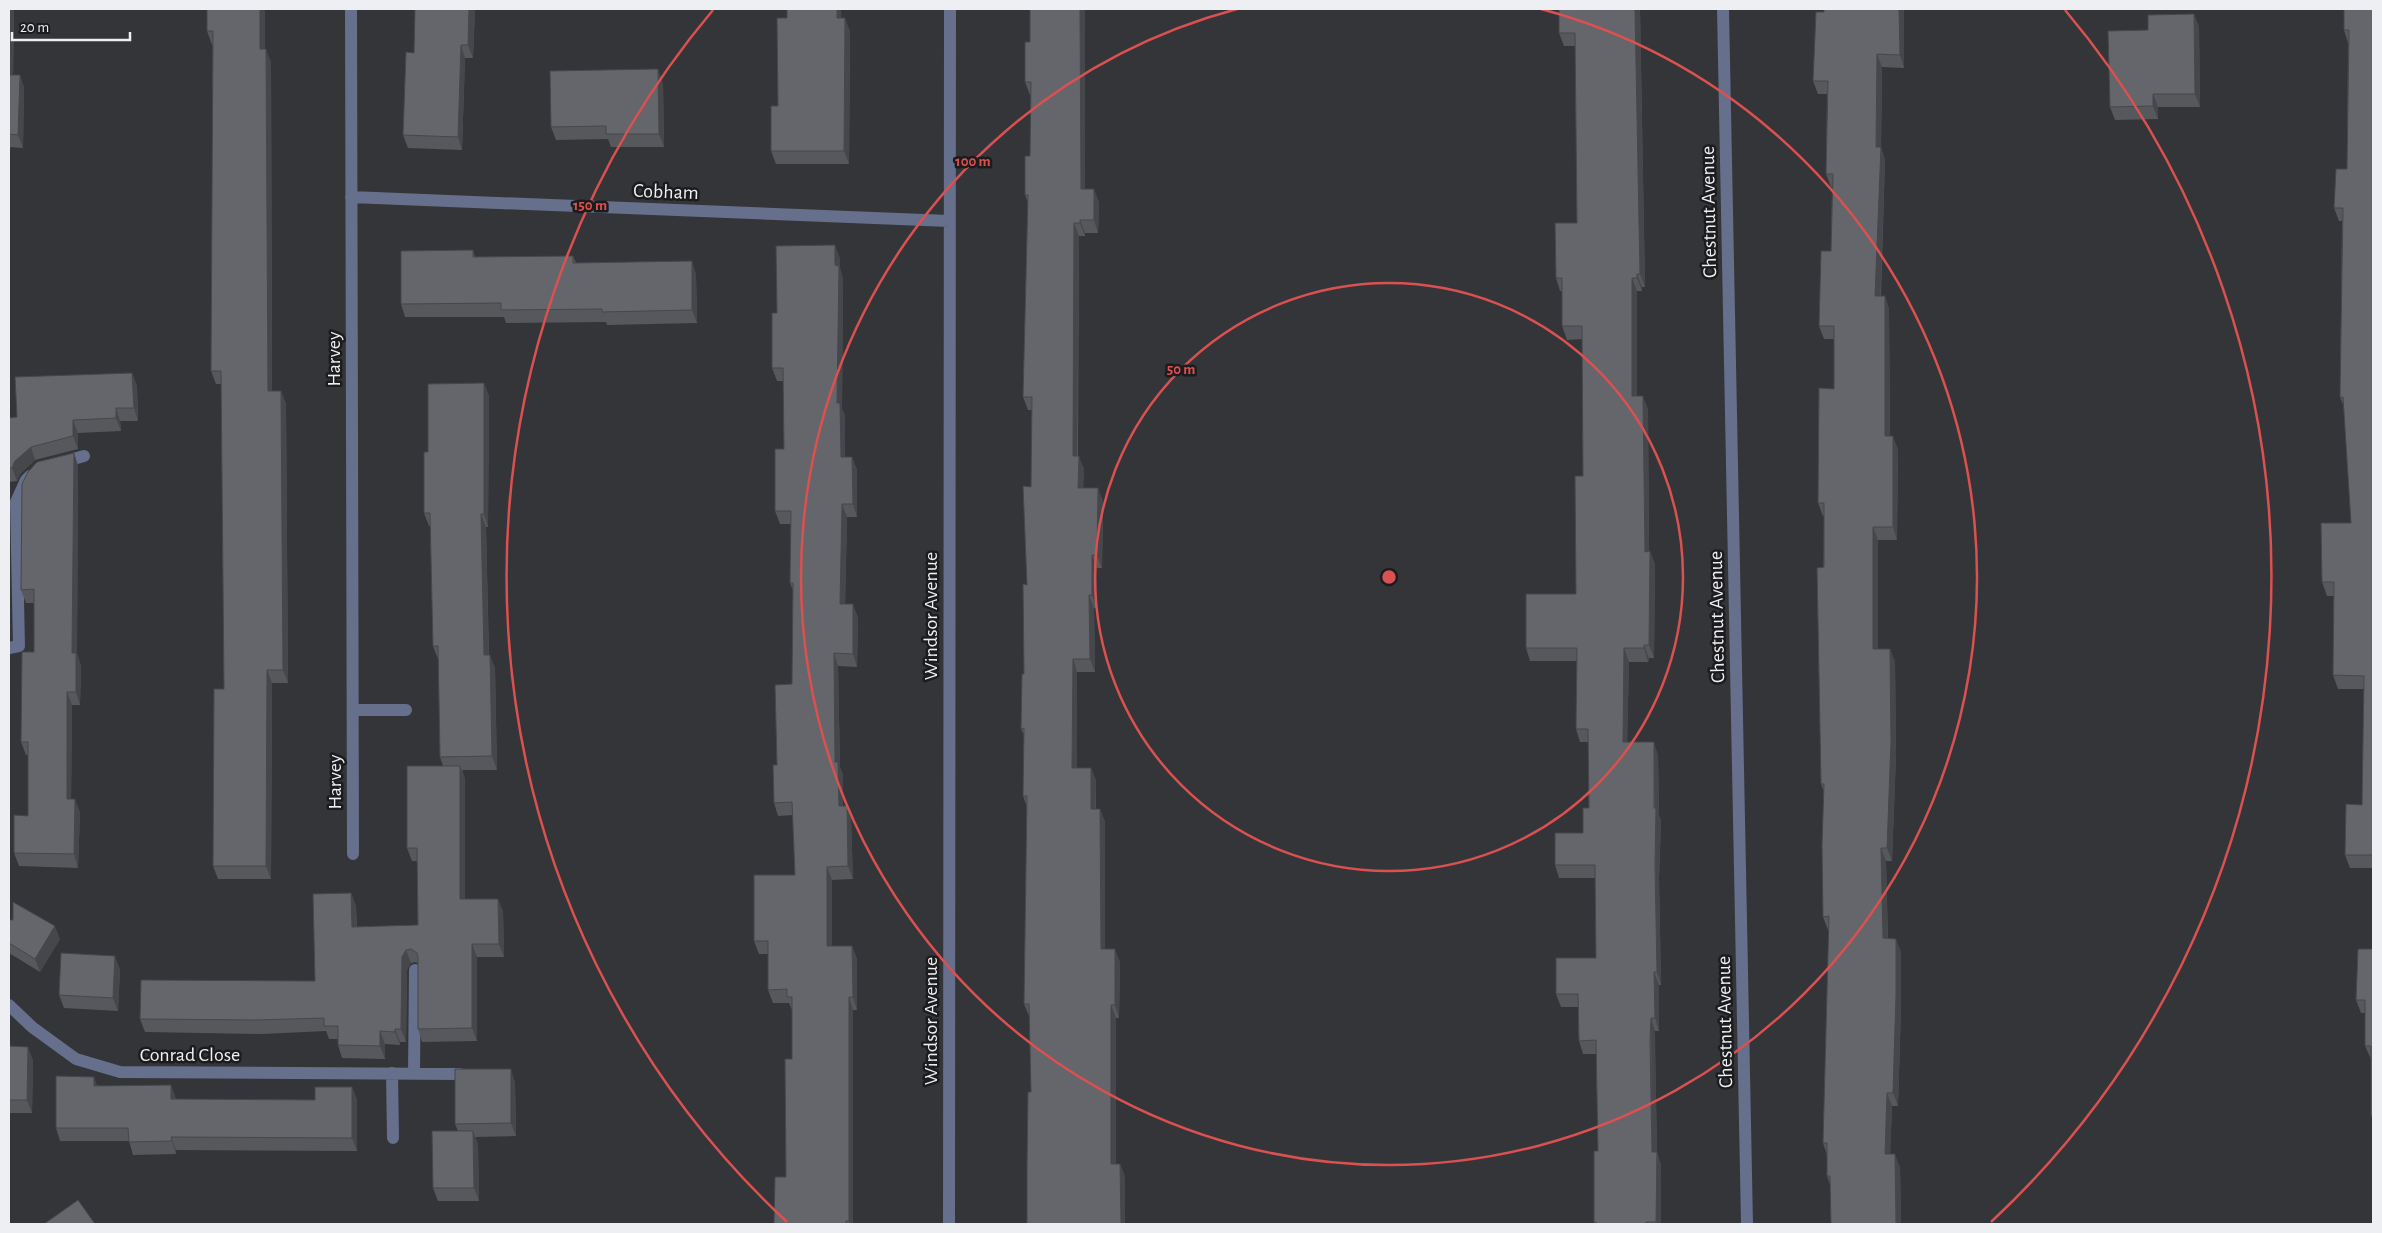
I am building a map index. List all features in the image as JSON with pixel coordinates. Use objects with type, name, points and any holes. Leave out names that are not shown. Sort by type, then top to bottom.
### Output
[{"type":"street","name":"Harvey","points":[[351,9],[353,854]]},
{"type":"street","name":"Windsor Avenue","points":[[949,1224],[950,9]]},
{"type":"street","name":"Chestnut Avenue","points":[[1723,9],[1747,1224]]},
{"type":"street","name":"Cobham","points":[[351,197],[949,221]]},
{"type":"street","points":[[9,648],[19,646],[16,502],[26,480],[43,467],[84,456]]},
{"type":"street","points":[[352,710],[406,710]]},
{"type":"street","points":[[414,1073],[415,970]]},
{"type":"street","name":"Conrad Close","points":[[9,1005],[32,1027],[76,1059],[120,1072],[460,1074]]},
{"type":"street","points":[[392,1073],[393,1138]]},
{"type":"building","points":[[207,9],[260,9],[260,49],[266,49],[268,391],[281,391],[283,670],[267,670],[266,866],[213,866],[214,689],[224,689],[221,371],[211,371],[213,31],[207,31]]},
{"type":"building","points":[[415,9],[469,9],[468,45],[461,45],[458,137],[403,135],[406,52],[414,53]]},
{"type":"building","points":[[787,9],[837,9],[837,18],[845,18],[844,151],[771,151],[771,106],[778,106],[777,18],[787,18]]},
{"type":"building","points":[[1030,9],[1080,9],[1081,189],[1094,189],[1094,220],[1080,220],[1080,223],[1074,223],[1073,456],[1079,456],[1078,488],[1098,488],[1097,555],[1092,555],[1092,595],[1089,595],[1090,659],[1073,659],[1072,768],[1091,768],[1091,809],[1100,809],[1101,949],[1115,949],[1115,1005],[1111,1005],[1111,1164],[1120,1164],[1121,1224],[1027,1224],[1028,1092],[1031,1092],[1029,1004],[1024,1004],[1027,796],[1023,796],[1024,728],[1021,729],[1022,674],[1024,674],[1023,584],[1027,585],[1023,486],[1031,487],[1032,397],[1023,397],[1028,195],[1025,195],[1025,156],[1030,156],[1031,82],[1025,82],[1025,42],[1030,42]]},
{"type":"building","points":[[1559,9],[1635,9],[1640,274],[1637,274],[1637,278],[1632,278],[1632,396],[1643,396],[1645,552],[1650,551],[1649,645],[1644,645],[1644,648],[1624,648],[1623,742],[1654,742],[1657,972],[1654,972],[1655,1018],[1651,1018],[1650,1039],[1652,1152],[1657,1152],[1656,1222],[1646,1222],[1646,1224],[1596,1224],[1594,1222],[1594,1151],[1598,1151],[1596,1040],[1579,1041],[1578,994],[1556,994],[1556,958],[1596,958],[1595,865],[1555,865],[1555,833],[1583,833],[1583,808],[1589,808],[1588,729],[1576,729],[1577,648],[1526,648],[1526,594],[1576,594],[1575,476],[1583,476],[1582,326],[1562,326],[1562,278],[1556,278],[1555,223],[1577,223],[1575,33],[1559,33]]},
{"type":"building","points":[[1824,9],[1899,9],[1900,55],[1877,54],[1876,147],[1881,147],[1875,296],[1885,296],[1885,436],[1893,436],[1893,527],[1873,527],[1873,649],[1890,649],[1891,743],[1887,848],[1881,848],[1883,938],[1896,939],[1893,1093],[1887,1093],[1885,1154],[1895,1154],[1896,1224],[1831,1224],[1830,1176],[1827,1176],[1827,1143],[1823,1143],[1829,916],[1823,917],[1822,845],[1824,784],[1821,784],[1817,568],[1824,567],[1824,503],[1818,503],[1819,388],[1834,389],[1834,326],[1819,326],[1821,251],[1831,251],[1833,174],[1826,174],[1828,81],[1813,81],[1816,12],[1824,12]]},
{"type":"building","points":[[2344,9],[2373,9],[2373,855],[2345,855],[2346,804],[2362,805],[2364,676],[2333,675],[2334,582],[2322,582],[2321,523],[2351,523],[2343,397],[2340,397],[2343,208],[2334,208],[2336,169],[2347,169],[2349,30],[2344,30]]},
{"type":"building","points":[[2194,14],[2195,94],[2153,94],[2153,106],[2110,107],[2108,31],[2148,30],[2148,15]]},
{"type":"building","points":[[658,69],[659,134],[606,134],[606,126],[551,127],[550,71]]},
{"type":"building","points":[[9,75],[20,75],[18,135],[9,134]]},
{"type":"building","points":[[835,245],[835,265],[839,266],[837,403],[840,403],[841,457],[852,457],[853,504],[842,504],[840,604],[853,604],[853,654],[834,653],[835,762],[838,762],[839,806],[847,806],[848,866],[827,867],[827,946],[852,946],[853,997],[849,997],[849,1221],[846,1221],[846,1224],[774,1224],[775,1177],[786,1177],[785,1059],[792,1059],[792,997],[787,997],[787,989],[768,990],[768,941],[754,941],[754,875],[795,875],[792,802],[774,803],[773,765],[777,765],[775,685],[792,684],[793,583],[790,583],[791,511],[775,511],[775,449],[784,449],[783,368],[772,368],[772,313],[777,313],[776,246]]},
{"type":"building","points":[[473,250],[473,257],[573,256],[573,263],[692,261],[692,310],[602,312],[602,309],[501,310],[501,303],[401,304],[401,251]]},
{"type":"building","points":[[132,373],[134,408],[116,408],[116,418],[73,420],[73,436],[31,447],[15,461],[12,468],[9,468],[9,418],[17,417],[15,377]]},
{"type":"building","points":[[484,383],[484,514],[481,514],[484,655],[490,655],[492,756],[440,757],[438,646],[433,646],[430,513],[424,513],[424,452],[428,452],[428,384]]},
{"type":"building","points":[[74,453],[72,653],[76,653],[76,692],[67,692],[67,799],[75,799],[74,854],[14,853],[14,815],[28,816],[28,742],[21,742],[22,652],[34,652],[34,589],[21,590],[22,484],[28,472],[37,462]]},
{"type":"building","points":[[407,766],[460,766],[460,899],[498,899],[499,944],[472,944],[472,1028],[418,1029],[418,957],[417,953],[411,949],[406,950],[402,957],[401,1029],[395,1029],[395,1032],[380,1031],[380,1046],[338,1045],[338,1026],[324,1026],[324,1018],[257,1020],[140,1019],[141,980],[315,981],[313,894],[351,893],[352,927],[418,925],[417,848],[407,848]]},
{"type":"building","points":[[13,902],[55,926],[35,959],[9,943],[9,920],[13,920]]},
{"type":"building","points":[[2358,949],[2373,949],[2373,1115],[2371,1115],[2371,1046],[2365,1046],[2365,1000],[2356,1000]]},
{"type":"building","points":[[61,953],[115,956],[113,998],[59,995]]},
{"type":"building","points":[[9,1046],[28,1047],[27,1100],[9,1100]]},
{"type":"building","points":[[455,1069],[511,1069],[511,1123],[455,1124]]},
{"type":"building","points":[[56,1076],[94,1077],[94,1086],[171,1085],[171,1099],[315,1100],[315,1087],[352,1087],[352,1138],[171,1137],[172,1141],[129,1142],[128,1128],[56,1128]]},
{"type":"building","points":[[432,1131],[473,1131],[474,1188],[433,1188]]},
{"type":"building","points":[[78,1200],[95,1224],[44,1224]]}]
